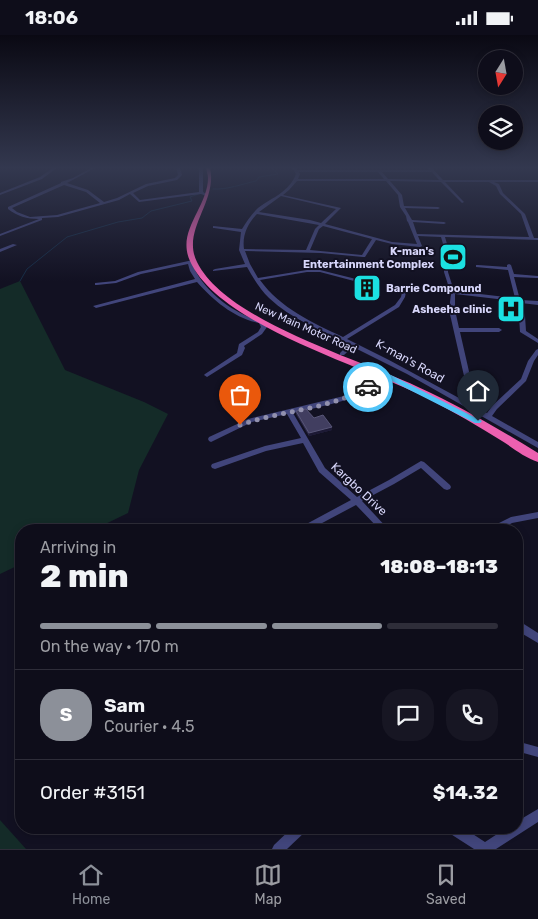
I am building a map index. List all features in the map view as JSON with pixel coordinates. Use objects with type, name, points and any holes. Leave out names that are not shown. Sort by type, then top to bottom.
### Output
[{"type":"highway","name":"New Main Motor Road","points":[[200,205],[191,232],[189,248],[191,262],[205,282],[219,296],[261,322],[384,375],[461,411],[538,458]]},
{"type":"highway","name":"New Main Motor Road","points":[[203,205],[194,231],[193,248],[196,261],[209,281],[237,305],[264,321],[417,385],[464,409],[538,453]]},
{"type":"street","points":[[14,205],[9,208],[22,216],[32,218],[46,217]]},
{"type":"street","points":[[4,207],[14,205]]},
{"type":"street","points":[[0,235],[46,217],[95,205]]},
{"type":"street","points":[[265,205],[255,212],[244,231],[242,250],[363,256],[375,238]]},
{"type":"street","points":[[307,252],[311,239],[321,224],[338,210],[338,207],[328,205]]},
{"type":"street","points":[[514,205],[523,213],[532,239]]},
{"type":"street","points":[[255,212],[321,224],[405,245],[420,246],[402,207],[438,208]]},
{"type":"street","points":[[409,221],[444,223]]},
{"type":"street","points":[[214,227],[244,231]]},
{"type":"street","points":[[416,235],[538,239]]},
{"type":"street","points":[[443,236],[447,251],[446,272],[452,291],[452,310],[470,389],[459,401]]},
{"type":"street","points":[[0,251],[15,245]]},
{"type":"street","name":"K-man's Road","points":[[242,250],[248,265],[270,296],[285,307],[538,445]]},
{"type":"street","points":[[97,284],[126,279],[136,274],[191,262],[192,273],[225,305],[249,320],[261,322],[264,327],[262,331],[241,345],[240,354],[207,375]]},
{"type":"street","points":[[215,270],[248,265]]},
{"type":"street","points":[[478,266],[510,269],[536,277]]},
{"type":"street","points":[[510,269],[524,334],[538,341]]},
{"type":"street","points":[[258,279],[308,271],[320,271],[354,280]]},
{"type":"street","points":[[96,306],[198,280]]},
{"type":"street","points":[[344,339],[397,306],[402,300],[405,288]]},
{"type":"street","points":[[452,291],[538,303]]},
{"type":"street","points":[[457,330],[499,330]]},
{"type":"street","points":[[342,354],[353,344]]},
{"type":"street","points":[[488,417],[524,379],[531,361],[538,351]]},
{"type":"street","points":[[211,439],[250,421],[350,396],[380,380],[384,375]]},
{"type":"street","name":"Kargbo Drive","points":[[289,412],[322,470],[356,500],[379,524]]},
{"type":"street","points":[[215,466],[265,449],[304,440]]},
{"type":"street","points":[[313,524],[356,500],[391,484],[421,464],[447,487]]},
{"type":"street","points":[[504,524],[512,520],[538,515]]},
{"type":"street","points":[[523,628],[538,638]]},
{"type":"street","points":[[523,748],[538,751]]},
{"type":"street","points":[[523,824],[538,815]]},
{"type":"street","points":[[278,849],[294,834]]},
{"type":"street","points":[[461,834],[484,848],[507,834]]},
{"type":"green space","points":[[20,281],[65,370],[144,402],[168,414],[139,470],[128,513],[105,524],[15,524],[15,567],[0,574],[0,289]]},
{"type":"green space","points":[[0,820],[26,849],[0,849]]},
{"type":"building","points":[[363,280],[376,284],[371,288],[358,285]]},
{"type":"building","points":[[306,409],[314,418],[323,415],[332,427],[309,433],[296,411]]},
{"type":"waterway","points":[[20,281],[27,269],[67,237],[118,222],[142,218],[151,211],[176,205]]},
{"type":"way so far","points":[[240,425],[267,416],[334,401],[368,387]]},
{"type":"place","name":"K-man's Entertainment Complex","points":[[453,257]]},
{"type":"place","name":"Barrie Compound","points":[[367,288]]},
{"type":"place","name":"Asheeha clinic","points":[[511,309]]},
{"type":"route","points":[[368,387],[383,378],[384,375],[445,403],[478,421]]}]
